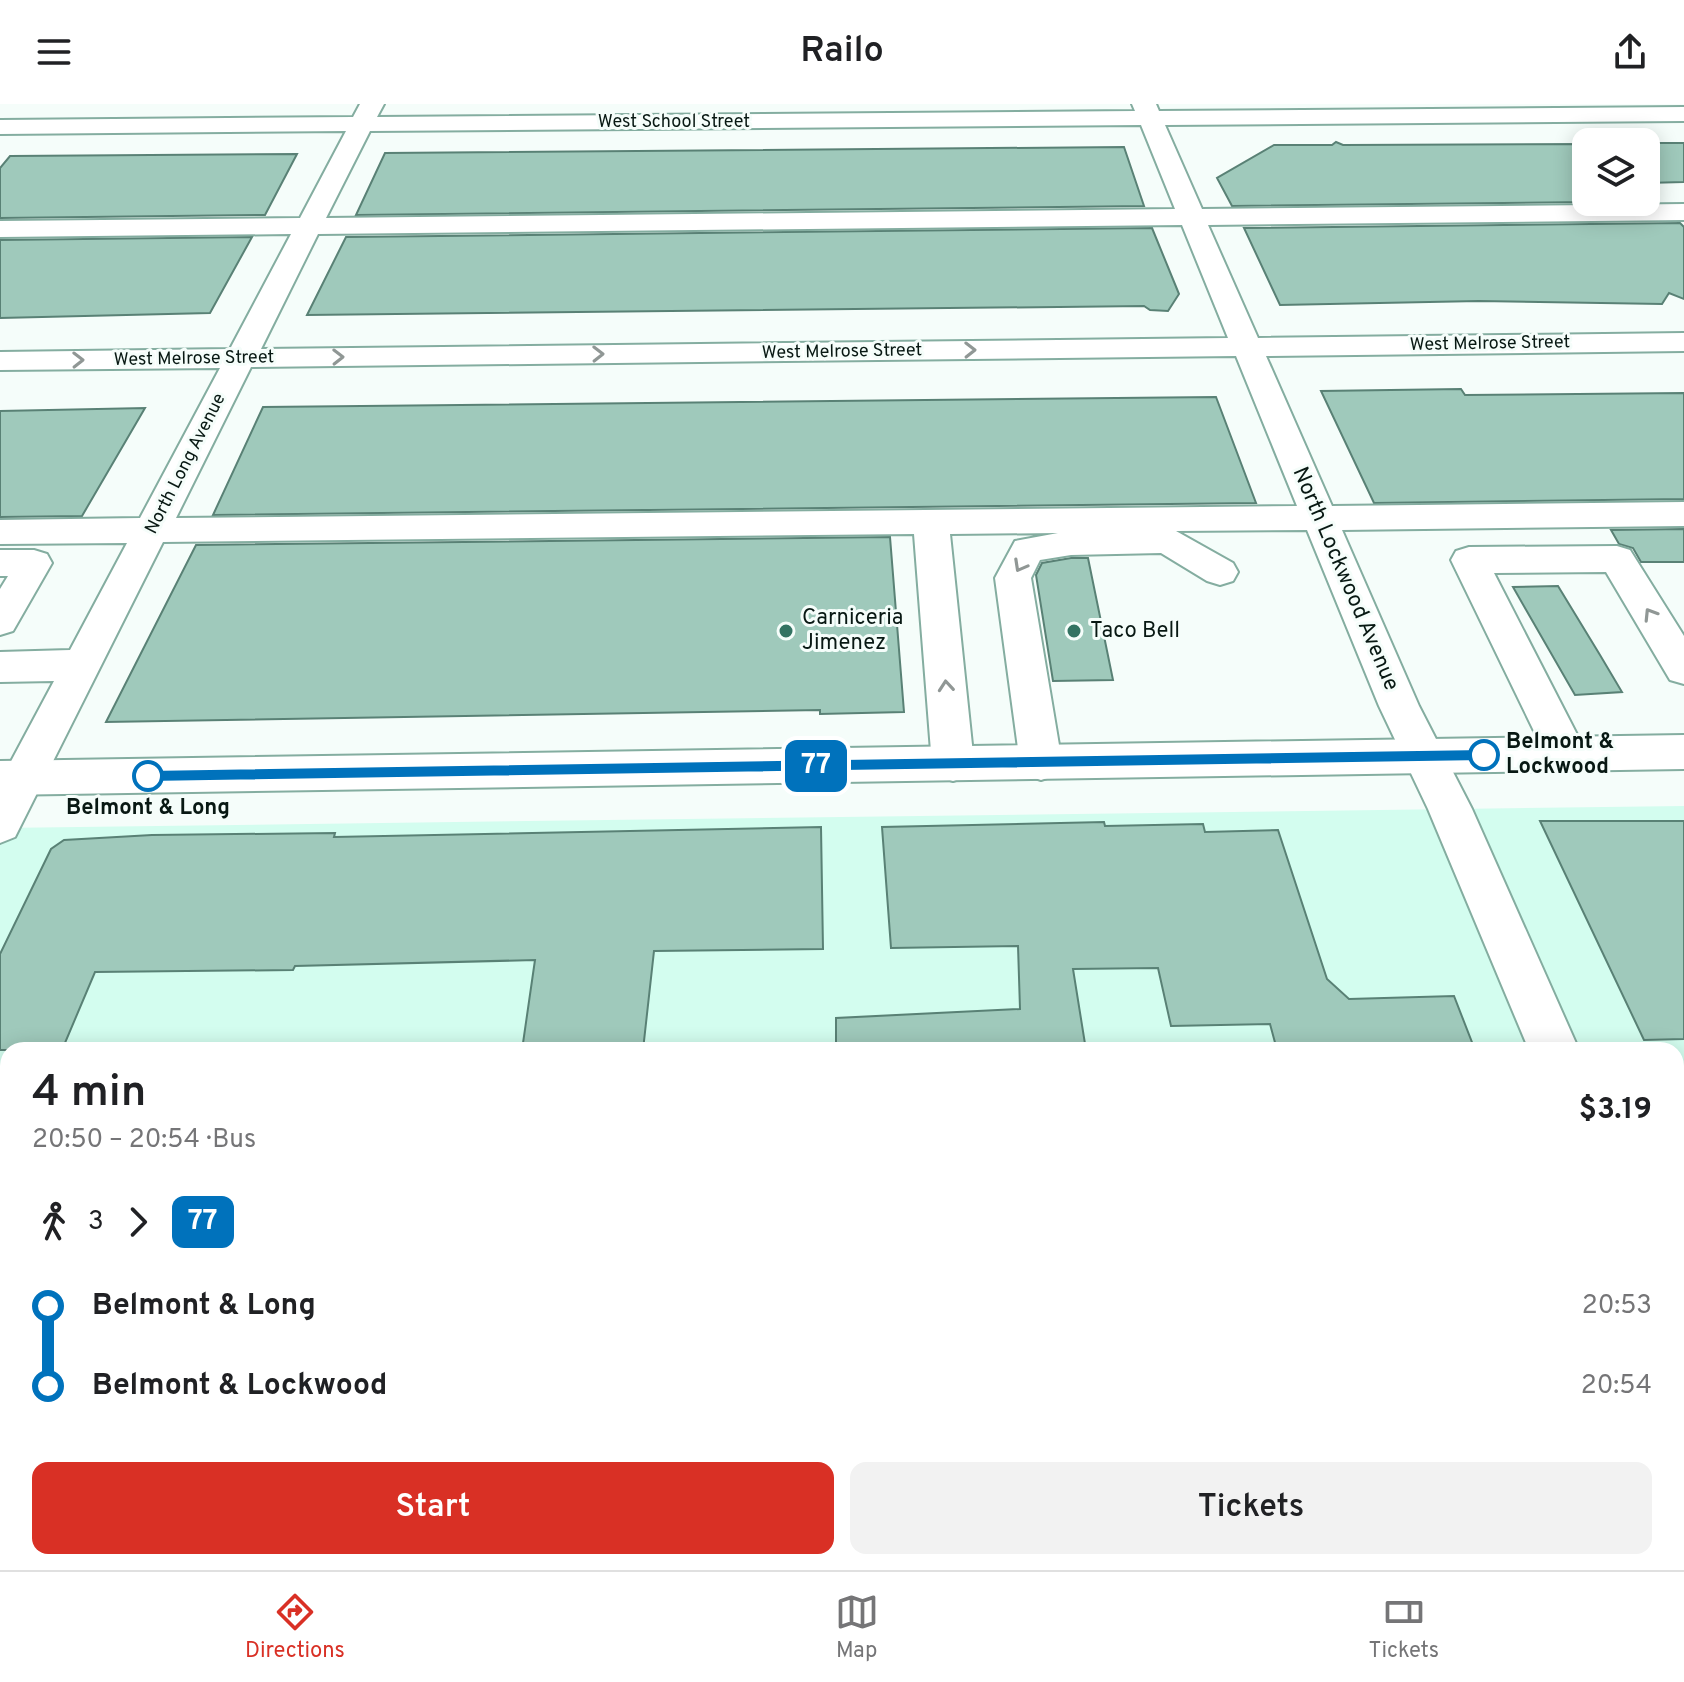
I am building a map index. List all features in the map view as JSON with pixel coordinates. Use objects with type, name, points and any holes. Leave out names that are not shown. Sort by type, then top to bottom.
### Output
[{"type":"street","name":"West School Street","points":[[0,127],[367,114],[1147,111],[1684,114]]},
{"type":"street","name":"North Lockwood Avenue","points":[[1147,111],[1399,706],[1425,756],[1550,1042]]},
{"type":"street","name":"North Long Avenue","points":[[0,824],[12,778],[82,665],[367,114]]},
{"type":"street","points":[[0,229],[1684,212]]},
{"type":"street","name":"West Melrose Street","points":[[0,361],[1684,342]]},
{"type":"street","points":[[0,532],[1684,514]]},
{"type":"street","points":[[931,522],[953,764]]},
{"type":"street","points":[[1041,763],[1013,578],[1028,550],[1071,543],[1167,541],[1220,572]]},
{"type":"street","points":[[1566,754],[1533,690],[1487,560],[1617,559],[1684,669]]},
{"type":"street","points":[[0,563],[34,563],[0,621]]},
{"type":"street","points":[[0,667],[82,665]]},
{"type":"street","points":[[12,778],[1684,752]]},
{"type":"shaded area","points":[[1684,806],[1684,1042],[0,1042],[0,828]]},
{"type":"building","points":[[1336,142],[1343,145],[1572,144],[1572,202],[1232,206],[1217,178],[1274,145],[1332,145]]},
{"type":"building","points":[[1660,143],[1684,143],[1684,182],[1660,183]]},
{"type":"building","points":[[1124,147],[1144,206],[356,215],[385,153]]},
{"type":"building","points":[[297,154],[265,215],[0,218],[0,168],[10,156]]},
{"type":"building","points":[[1680,223],[1684,227],[1684,299],[1669,293],[1662,304],[1479,301],[1280,305],[1244,228]]},
{"type":"building","points":[[1152,228],[1179,294],[1168,311],[1150,310],[1144,306],[307,315],[346,237]]},
{"type":"building","points":[[252,237],[210,313],[0,318],[0,240]]},
{"type":"building","points":[[1461,389],[1465,395],[1684,393],[1684,499],[1374,503],[1321,391]]},
{"type":"building","points":[[1216,397],[1256,503],[213,515],[263,407]]},
{"type":"building","points":[[145,408],[82,516],[0,517],[0,411]]},
{"type":"building","points":[[1684,529],[1684,562],[1641,562],[1633,548],[1619,544],[1611,530]]},
{"type":"building","points":[[890,537],[904,712],[820,714],[820,710],[106,722],[196,545]]},
{"type":"building","name":"Taco Bell","points":[[1088,558],[1113,680],[1053,681],[1036,575],[1042,563]]},
{"type":"building","points":[[1558,586],[1622,692],[1575,695],[1513,587]]},
{"type":"building","points":[[1540,821],[1684,821],[1684,1039],[1644,1040]]},
{"type":"building","points":[[1104,822],[1105,826],[1203,824],[1205,832],[1278,830],[1327,979],[1349,999],[1454,996],[1472,1042],[1275,1042],[1270,1024],[1171,1026],[1158,968],[1073,969],[1085,1042],[836,1042],[836,1018],[1020,1009],[1018,946],[891,948],[882,827]]},
{"type":"building","points":[[821,827],[823,949],[654,951],[644,1042],[523,1042],[535,960],[295,966],[293,970],[95,972],[65,1042],[0,1042],[0,954],[51,849],[64,840],[152,835],[335,833],[334,837]]},
{"type":"bus line","name":"77","points":[[148,776],[1484,755]]},
{"type":"place","name":"Carniceria Jimenez","points":[[786,631]]},
{"type":"place","name":"Taco Bell","points":[[1074,631]]},
{"type":"place","name":"Belmont & Lockwood","points":[[1484,755]]},
{"type":"place","name":"Belmont & Long","points":[[148,776]]}]
